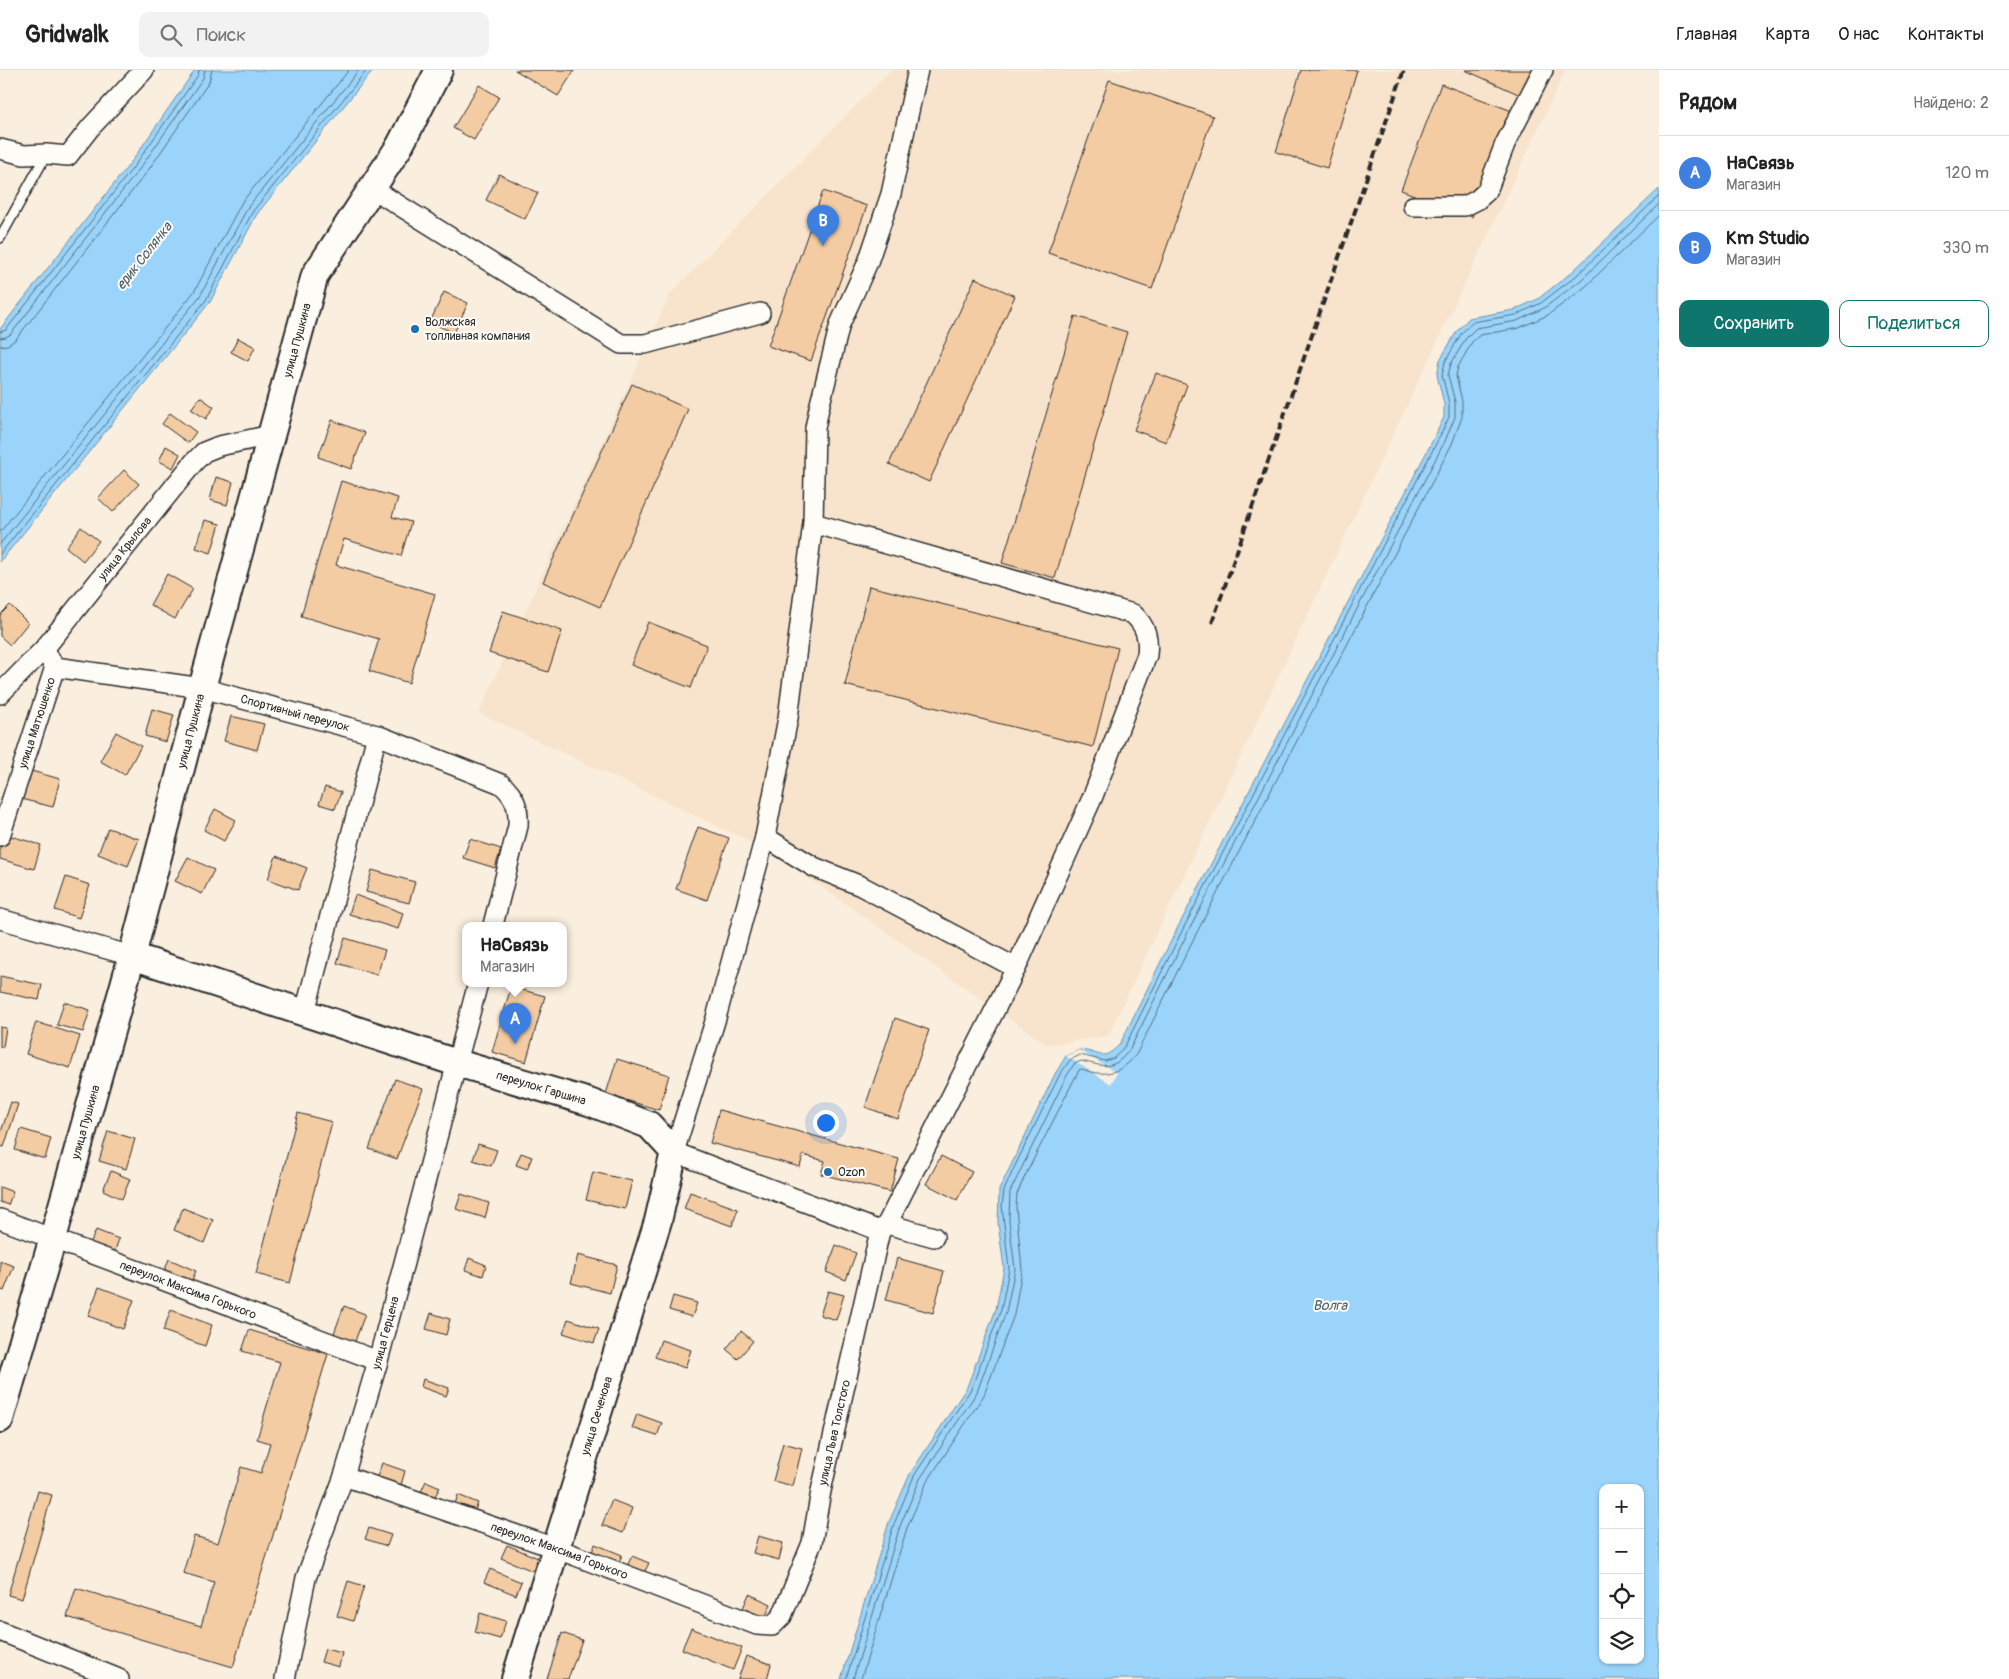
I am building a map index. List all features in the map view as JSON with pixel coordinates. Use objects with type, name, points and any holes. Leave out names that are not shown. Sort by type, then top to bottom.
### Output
[{"type":"main road","name":"улица Пушкина","points":[[0,1419],[132,956],[270,434],[315,275],[399,147],[439,70]]},
{"type":"main road","name":"переулок Гаршина","points":[[132,956],[457,1063],[588,1102],[649,1126],[674,1152]]},
{"type":"main road","name":"улица Сеченова","points":[[515,1679],[658,1221],[674,1152]]},
{"type":"street","points":[[0,149],[24,155],[68,156],[90,128],[144,70]]},
{"type":"street","points":[[674,1152],[716,1018],[765,837],[788,718],[813,523],[815,428],[819,408],[840,324],[868,262],[891,194],[918,70]]},
{"type":"street","points":[[1414,206],[1465,206],[1477,200],[1487,191],[1505,144],[1543,70]]},
{"type":"street","points":[[373,189],[621,344],[645,344],[760,313]]},
{"type":"street","name":"улица Крылова","points":[[0,694],[44,649],[187,470],[204,452],[219,446],[270,434]]},
{"type":"street","name":"улица Льва Толстого","points":[[772,1626],[782,1616],[812,1543],[821,1491],[884,1228],[1016,968],[1093,796],[1147,655],[1149,644],[1141,622],[1133,614],[813,523]]},
{"type":"street","points":[[44,649],[55,667]]},
{"type":"street","name":"Спортивный переулок","points":[[55,667],[202,688],[377,735],[501,784],[510,792],[517,803],[519,814],[518,826],[494,922]]},
{"type":"street","name":"улица Матюшенко","points":[[0,836],[55,667]]},
{"type":"street","points":[[305,1012],[377,735]]},
{"type":"street","points":[[765,837],[814,867],[869,890],[1016,968]]},
{"type":"street","points":[[0,919],[132,956]]},
{"type":"street","name":"улица Герцена","points":[[285,1679],[306,1578],[344,1476],[378,1361],[477,987]]},
{"type":"street","name":"переулок Гаршина","points":[[674,1152],[884,1228],[934,1237]]},
{"type":"street","name":"переулок Максима Горького","points":[[0,1219],[378,1361]]},
{"type":"street","name":"переулок Максима Горького","points":[[344,1476],[555,1548],[757,1625],[772,1626]]},
{"type":"street","points":[[0,1631],[109,1678]]},
{"type":"lane","points":[[0,238],[46,154]]},
{"type":"shaded area","points":[[891,70],[1566,70],[1108,1036],[1047,1045],[770,851],[479,713],[670,294]]},
{"type":"water","name":"ерик Солянка","points":[[195,70],[373,70],[257,214],[210,302],[0,562],[0,329],[132,161]]},
{"type":"water","name":"Волга","points":[[1659,189],[1659,1679],[841,1679],[889,1522],[910,1474],[967,1387],[996,1309],[1004,1268],[998,1223],[999,1190],[1055,1074],[1066,1056],[1079,1050],[1104,1055],[1109,1054],[1120,1044],[1178,927],[1444,417],[1444,404],[1437,375],[1440,360],[1457,331],[1469,318],[1514,310],[1538,299],[1572,272]]},
{"type":"pier","points":[[1079,1050],[1117,1073],[1111,1084],[1066,1056]]},
{"type":"building","points":[[515,70],[571,70],[574,71],[558,96]]},
{"type":"building","points":[[1301,70],[1357,70],[1327,168],[1276,152]]},
{"type":"building","points":[[1465,70],[1539,70],[1527,98]]},
{"type":"building","points":[[1109,80],[1213,116],[1152,289],[1048,253]]},
{"type":"building","points":[[1441,84],[1512,111],[1472,217],[1401,190]]},
{"type":"building","points":[[479,85],[499,97],[474,140],[453,128]]},
{"type":"building","points":[[499,174],[538,193],[525,219],[486,200]]},
{"type":"building","points":[[823,191],[867,206],[811,361],[768,346]]},
{"type":"building","points":[[975,278],[1015,296],[929,482],[889,464]]},
{"type":"building","points":[[444,292],[468,303],[454,333],[430,322]]},
{"type":"building","points":[[1075,316],[1127,332],[1055,578],[1002,563]]},
{"type":"building","points":[[238,338],[255,347],[248,361],[231,352]]},
{"type":"building","points":[[1156,373],[1187,385],[1166,442],[1134,430]]},
{"type":"building","points":[[632,384],[688,409],[600,607],[543,582]]},
{"type":"building","points":[[200,397],[214,407],[206,419],[191,409]]},
{"type":"building","points":[[170,413],[196,432],[188,443],[162,424]]},
{"type":"building","points":[[332,420],[365,433],[351,469],[318,457]]},
{"type":"building","points":[[166,446],[180,454],[173,468],[159,461]]},
{"type":"building","points":[[124,470],[139,484],[113,512],[98,498]]},
{"type":"building","points":[[216,477],[233,482],[227,505],[210,500]]},
{"type":"building","points":[[341,481],[398,498],[392,517],[411,522],[401,556],[344,539],[336,565],[435,594],[409,683],[369,671],[379,639],[301,616]]},
{"type":"building","points":[[205,520],[220,524],[211,553],[196,548]]},
{"type":"building","points":[[81,527],[99,541],[83,561],[66,547]]},
{"type":"building","points":[[167,574],[193,589],[175,619],[150,605]]},
{"type":"building","points":[[869,586],[1118,648],[1093,747],[845,685]]},
{"type":"building","points":[[10,605],[28,623],[10,645],[0,636],[0,615]]},
{"type":"building","points":[[503,611],[562,631],[548,672],[489,653]]},
{"type":"building","points":[[648,622],[707,645],[691,688],[631,665]]},
{"type":"building","points":[[152,709],[174,715],[166,742],[145,736]]},
{"type":"building","points":[[231,716],[264,724],[257,750],[224,741]]},
{"type":"building","points":[[116,732],[141,746],[125,775],[100,761]]},
{"type":"building","points":[[28,770],[60,779],[53,807],[21,799]]},
{"type":"building","points":[[325,787],[341,792],[335,809],[319,804]]},
{"type":"building","points":[[215,809],[236,820],[224,841],[204,830]]},
{"type":"building","points":[[698,827],[729,838],[707,900],[676,889]]},
{"type":"building","points":[[108,828],[139,839],[128,866],[98,854]]},
{"type":"building","points":[[4,834],[41,845],[34,869],[0,859],[0,846]]},
{"type":"building","points":[[470,839],[501,849],[495,868],[463,858]]},
{"type":"building","points":[[276,856],[307,868],[298,890],[268,879]]},
{"type":"building","points":[[188,857],[214,870],[202,894],[175,881]]},
{"type":"building","points":[[372,870],[415,882],[409,903],[366,892]]},
{"type":"building","points":[[66,877],[90,885],[79,918],[55,910]]},
{"type":"building","points":[[355,895],[403,913],[398,929],[349,914]]},
{"type":"building","points":[[345,938],[385,950],[377,975],[337,963]]},
{"type":"building","points":[[0,976],[42,985],[39,1000],[0,992]]},
{"type":"building","points":[[511,987],[545,996],[526,1062],[492,1052]]},
{"type":"building","points":[[64,1002],[90,1010],[83,1032],[57,1025]]},
{"type":"building","points":[[895,1018],[929,1030],[898,1119],[865,1107]]},
{"type":"building","points":[[36,1022],[80,1036],[70,1068],[26,1054]]},
{"type":"building","points":[[0,1027],[6,1028],[3,1047],[0,1047]]},
{"type":"building","points":[[617,1059],[669,1075],[659,1110],[606,1094]]},
{"type":"building","points":[[395,1079],[423,1089],[397,1159],[369,1149]]},
{"type":"building","points":[[11,1102],[18,1104],[4,1147],[0,1146],[0,1135]]},
{"type":"building","points":[[719,1110],[899,1159],[890,1192],[821,1174],[825,1161],[803,1155],[800,1167],[710,1143]]},
{"type":"building","points":[[298,1113],[332,1122],[290,1283],[256,1274]]},
{"type":"building","points":[[21,1129],[51,1138],[45,1159],[15,1150]]},
{"type":"building","points":[[108,1131],[135,1139],[126,1169],[99,1161]]},
{"type":"building","points":[[478,1144],[497,1150],[491,1166],[473,1160]]},
{"type":"building","points":[[521,1153],[532,1157],[527,1169],[516,1165]]},
{"type":"building","points":[[941,1156],[972,1172],[957,1200],[926,1184]]},
{"type":"building","points":[[111,1171],[130,1179],[122,1199],[103,1190]]},
{"type":"building","points":[[593,1172],[632,1181],[625,1209],[586,1200]]},
{"type":"building","points":[[0,1187],[13,1192],[8,1205],[0,1202]]},
{"type":"building","points":[[690,1192],[738,1209],[732,1226],[684,1209]]},
{"type":"building","points":[[461,1194],[489,1203],[485,1218],[456,1209]]},
{"type":"building","points":[[183,1208],[213,1220],[204,1243],[174,1230]]},
{"type":"building","points":[[96,1230],[119,1239],[114,1253],[90,1244]]},
{"type":"building","points":[[836,1245],[856,1253],[846,1280],[826,1272]]},
{"type":"building","points":[[578,1255],[617,1265],[610,1293],[571,1283]]},
{"type":"building","points":[[469,1258],[486,1265],[483,1276],[465,1270]]},
{"type":"building","points":[[897,1258],[944,1271],[933,1313],[886,1300]]},
{"type":"building","points":[[169,1259],[196,1271],[190,1284],[164,1272]]},
{"type":"building","points":[[0,1261],[14,1266],[4,1291],[0,1289]]},
{"type":"building","points":[[99,1287],[134,1300],[123,1329],[88,1316]]},
{"type":"building","points":[[828,1291],[844,1295],[836,1320],[820,1315]]},
{"type":"building","points":[[673,1296],[697,1303],[692,1317],[669,1310]]},
{"type":"building","points":[[344,1306],[365,1314],[354,1344],[333,1336]]},
{"type":"building","points":[[171,1310],[212,1325],[205,1346],[163,1331]]},
{"type":"building","points":[[431,1313],[450,1319],[446,1335],[426,1329]]},
{"type":"building","points":[[568,1319],[599,1329],[594,1343],[563,1333]]},
{"type":"building","points":[[249,1330],[328,1354],[233,1667],[67,1617],[76,1588],[201,1626],[214,1582],[183,1573],[194,1536],[218,1543],[241,1467],[261,1473],[270,1443],[257,1439],[280,1362],[242,1351]]},
{"type":"building","points":[[741,1331],[753,1341],[738,1359],[726,1349]]},
{"type":"building","points":[[661,1340],[691,1350],[685,1368],[655,1357]]},
{"type":"building","points":[[423,1379],[449,1388],[446,1396],[421,1387]]},
{"type":"building","points":[[637,1414],[662,1423],[657,1436],[632,1428]]},
{"type":"building","points":[[783,1443],[802,1448],[793,1486],[773,1481]]},
{"type":"building","points":[[382,1463],[405,1471],[401,1485],[377,1477]]},
{"type":"building","points":[[426,1481],[440,1487],[433,1500],[420,1494]]},
{"type":"building","points":[[38,1491],[52,1495],[22,1599],[8,1595]]},
{"type":"building","points":[[458,1495],[478,1503],[473,1515],[454,1507]]},
{"type":"building","points":[[612,1500],[632,1508],[623,1533],[602,1525]]},
{"type":"building","points":[[369,1528],[391,1535],[387,1546],[365,1539]]},
{"type":"building","points":[[758,1536],[783,1543],[779,1560],[753,1553]]},
{"type":"building","points":[[595,1544],[622,1555],[618,1565],[591,1555]]},
{"type":"building","points":[[507,1545],[538,1558],[533,1571],[501,1558]]},
{"type":"building","points":[[632,1556],[649,1563],[643,1575],[626,1568]]},
{"type":"building","points":[[490,1569],[521,1582],[516,1595],[484,1582]]},
{"type":"building","points":[[348,1581],[364,1586],[353,1621],[337,1616]]},
{"type":"building","points":[[749,1594],[771,1604],[765,1618],[743,1608]]},
{"type":"building","points":[[480,1613],[506,1621],[500,1639],[475,1632]]},
{"type":"building","points":[[691,1628],[742,1648],[733,1670],[682,1649]]},
{"type":"building","points":[[562,1633],[582,1640],[568,1679],[547,1679]]},
{"type":"building","points":[[325,1649],[342,1653],[339,1667],[321,1662]]},
{"type":"building","points":[[746,1656],[771,1664],[767,1679],[738,1679]]},
{"type":"railway","points":[[1212,623],[1404,70]]},
{"type":"place","name":"Кm Studio","points":[[823,246]]},
{"type":"place","name":"Волжская топливная компания","points":[[415,329]]},
{"type":"place","name":"НаСвязь","points":[[515,1044]]},
{"type":"place","name":"Ozon","points":[[828,1172]]}]
